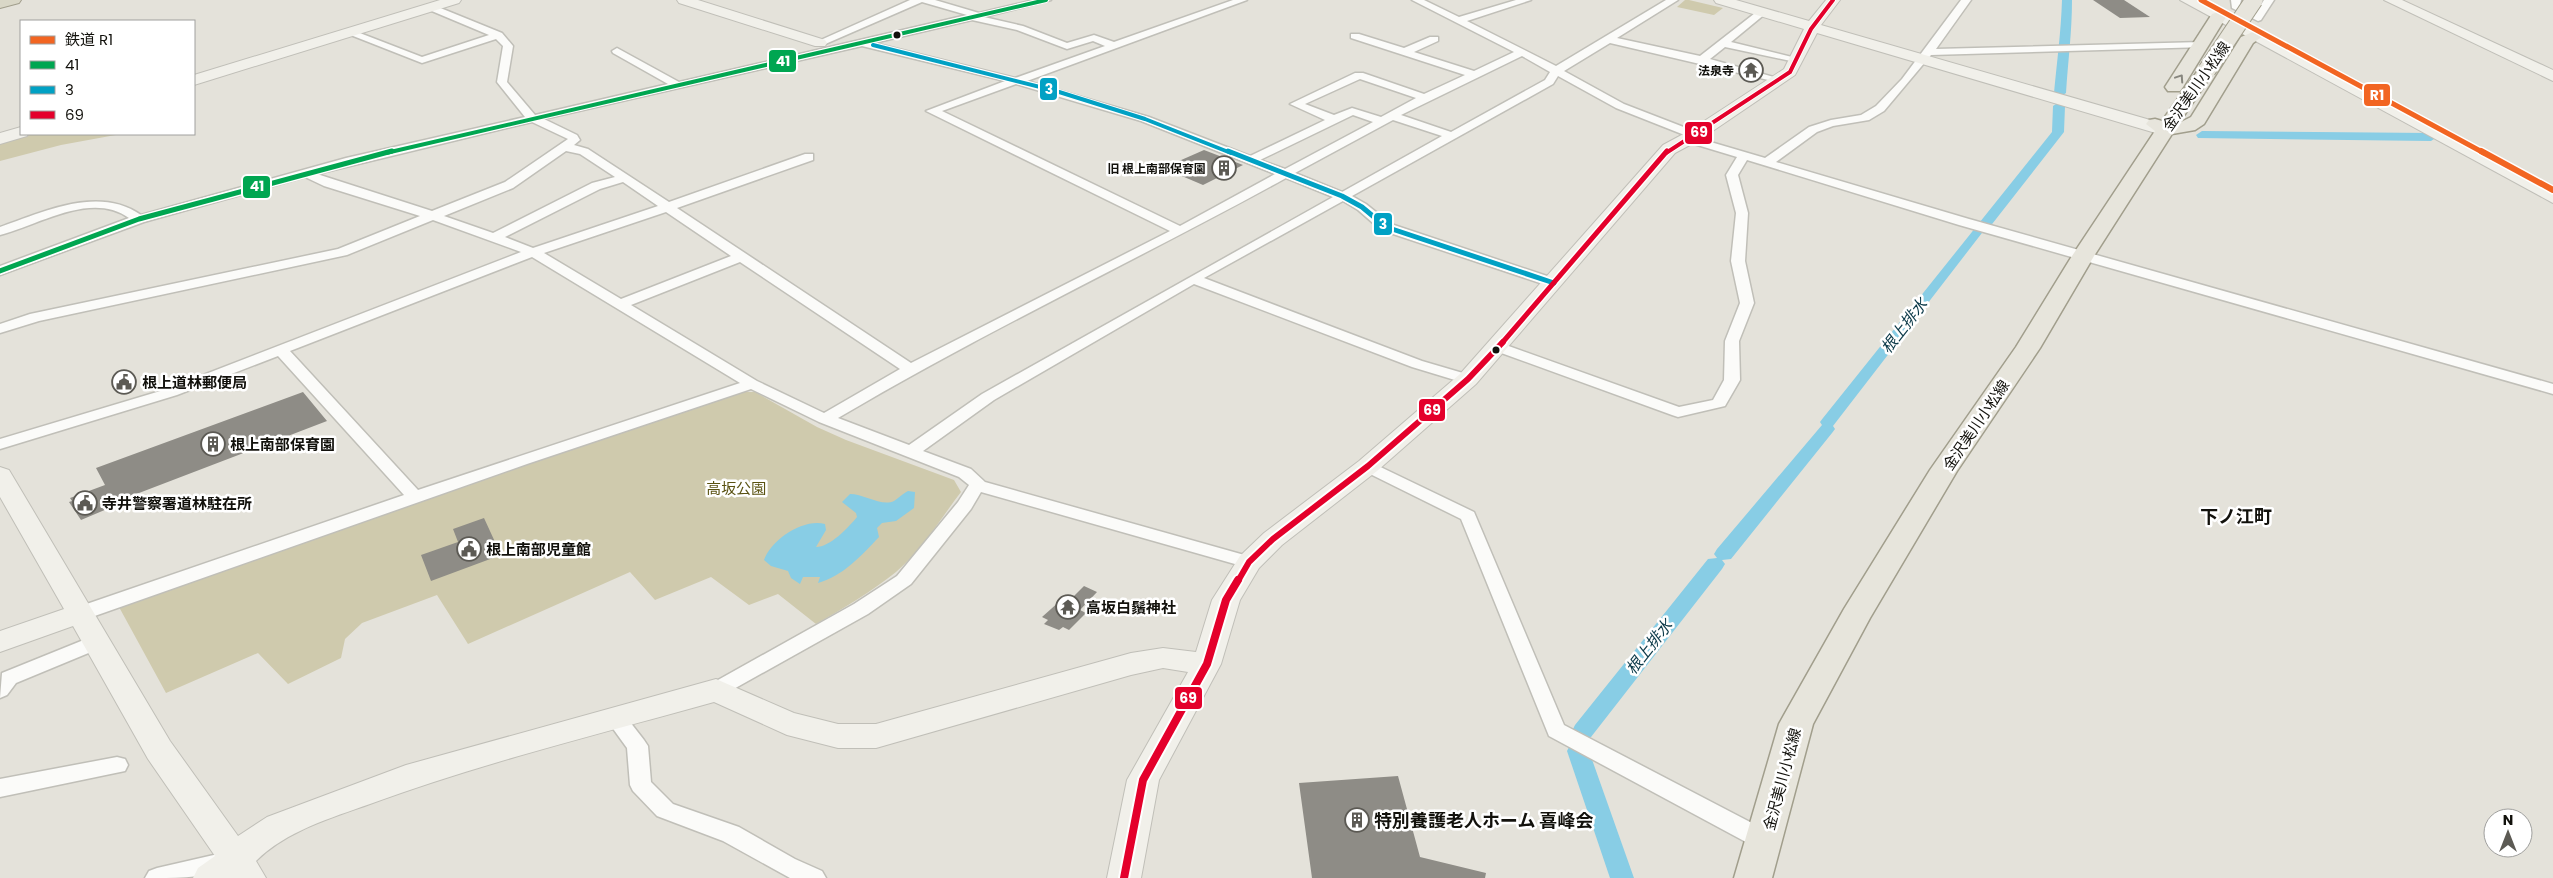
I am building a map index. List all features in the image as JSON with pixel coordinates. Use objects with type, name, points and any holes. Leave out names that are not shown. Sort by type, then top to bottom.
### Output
[{"type":"highway","points":[[0,3],[13,0]]},
{"type":"main road","name":"金沢美川小松線","points":[[1753,878],[1765,841],[1796,724],[1887,562],[1944,470],[2028,348],[2084,256],[2163,113],[2205,58],[2254,0]]},
{"type":"main road","points":[[2205,58],[2218,17]]},
{"type":"main road","points":[[2163,113],[2192,126],[2198,120],[2247,40],[2254,36]]},
{"type":"street","points":[[195,80],[454,0]]},
{"type":"street","points":[[684,0],[820,43]]},
{"type":"street","points":[[783,60],[918,0]]},
{"type":"street","points":[[925,0],[1020,28],[1067,46],[1094,38],[1114,46]]},
{"type":"street","points":[[0,271],[139,218],[406,146],[1046,0]]},
{"type":"street","points":[[1180,230],[932,111],[1242,0]]},
{"type":"street","points":[[1418,0],[1437,4],[1460,20],[1620,106],[1743,157],[2553,389]]},
{"type":"street","points":[[1460,20],[1526,0]]},
{"type":"street","points":[[910,452],[988,397],[1193,279],[1549,82],[1556,71],[1673,0]]},
{"type":"street","points":[[1720,0],[1764,8],[1813,27],[1925,56],[2163,113]]},
{"type":"street","points":[[1124,878],[1143,780],[1207,664],[1226,600],[1248,562],[1273,539],[1368,466],[1468,379],[1554,283],[1620,203],[1669,149],[1692,137],[1790,72],[1813,27],[1833,0]]},
{"type":"street","points":[[1767,163],[1801,135],[1829,124],[1869,116],[1886,102],[1925,56],[1966,0]]},
{"type":"street","points":[[2187,0],[2553,198]]},
{"type":"street","points":[[2236,0],[2235,6],[2258,18],[2269,0]]},
{"type":"street","points":[[2390,0],[2553,76]]},
{"type":"street","points":[[0,329],[35,316],[334,254],[509,185],[574,140],[573,137],[532,118],[502,82],[508,46],[498,35],[430,7]]},
{"type":"street","points":[[1702,60],[1764,8]]},
{"type":"street","points":[[348,32],[422,60],[498,35]]},
{"type":"street","points":[[837,36],[1015,81],[1145,119],[1342,196],[1362,207],[1386,227],[1554,283]]},
{"type":"street","points":[[1355,36],[1476,75]]},
{"type":"street","points":[[1404,52],[1434,39]]},
{"type":"street","points":[[1606,39],[1702,60],[1777,81]]},
{"type":"street","points":[[1723,43],[1796,61]]},
{"type":"street","points":[[617,51],[677,85]]},
{"type":"street","points":[[825,419],[910,369],[1180,230],[1282,173],[1425,98],[1522,52]]},
{"type":"street","points":[[1925,56],[2205,58]]},
{"type":"street","points":[[1334,119],[1296,104],[1359,76],[1425,98]]},
{"type":"street","points":[[1251,160],[1352,111],[1452,136]]},
{"type":"street","points":[[0,139],[20,132]]},
{"type":"street","points":[[566,147],[584,152],[910,369]]},
{"type":"street","points":[[0,444],[172,392],[533,252],[809,157]]},
{"type":"street","points":[[1498,347],[1678,412],[1719,403],[1732,380],[1732,341],[1746,303],[1738,261],[1742,213],[1732,175],[1743,157]]},
{"type":"street","points":[[306,173],[328,183],[433,216],[533,252],[752,384],[825,419],[965,472],[977,485],[1248,562]]},
{"type":"street","points":[[495,237],[596,186],[624,178]]},
{"type":"street","points":[[0,231],[62,210],[97,204],[121,207],[139,218]]},
{"type":"street","points":[[620,304],[740,257]]},
{"type":"street","points":[[1193,279],[1417,364],[1468,379]]},
{"type":"street","points":[[281,350],[415,497]]},
{"type":"street","points":[[0,642],[520,460],[752,384]]},
{"type":"street","points":[[1368,466],[1468,516],[1556,730],[1765,841]]},
{"type":"street","points":[[0,475],[82,613],[96,642],[159,750],[243,868]]},
{"type":"street","points":[[210,878],[243,868],[256,840],[279,826],[336,803],[417,774],[716,690],[860,609],[904,580],[965,505],[977,485]]},
{"type":"street","points":[[0,690],[9,678],[96,642]]},
{"type":"street","points":[[716,690],[787,723],[838,736],[876,736],[1131,664],[1163,658],[1207,664]]},
{"type":"street","points":[[616,719],[637,746],[641,785],[664,810],[731,834],[788,866],[814,878]]},
{"type":"street","points":[[0,788],[117,765]]},
{"type":"street","points":[[157,878],[243,868]]},
{"type":"green space","points":[[1685,0],[1723,8],[1714,15],[1677,7]]},
{"type":"green space","points":[[30,135],[116,135],[61,145],[0,161],[0,144]]},
{"type":"green space","name":"高坂公園","points":[[735,392],[755,392],[817,427],[846,440],[954,480],[961,492],[923,544],[896,572],[857,600],[816,624],[778,594],[749,605],[711,577],[655,600],[630,572],[468,644],[437,595],[362,623],[345,639],[341,658],[288,684],[258,653],[166,693],[119,607],[179,583]]},
{"type":"water","points":[[908,491],[915,492],[914,508],[896,521],[882,523],[877,528],[879,537],[836,576],[818,583],[820,577],[803,577],[800,584],[791,578],[788,571],[771,566],[764,560],[773,545],[781,538],[798,527],[807,524],[825,524],[826,530],[816,547],[827,544],[838,536],[857,517],[856,513],[842,502],[850,494],[889,502],[894,501]]},
{"type":"building","points":[[2093,0],[2124,0],[2150,17],[2120,18]]},
{"type":"building","name":"旧 根上南部保育園","points":[[1204,150],[1243,165],[1203,185],[1163,168]]},
{"type":"building","name":"根上南部保育園","points":[[303,392],[327,421],[105,506],[107,509],[81,520],[69,502],[72,501],[70,498],[105,485],[96,468]]},
{"type":"building","name":"根上南部児童館","points":[[484,518],[501,555],[431,581],[421,555],[458,542],[453,529]]},
{"type":"building","name":"高坂白鬚神社","points":[[1084,586],[1097,592],[1080,610],[1086,613],[1069,630],[1063,627],[1059,630],[1044,624],[1048,620],[1042,617],[1060,601],[1066,604]]},
{"type":"building","name":"特別養護老人ホーム 喜峰会","points":[[1398,776],[1420,857],[1486,873],[1485,878],[1312,878],[1299,783]]},
{"type":"waterway","name":"根上排水","points":[[2063,48],[2066,39],[2067,0]]},
{"type":"waterway","name":"根上排水","points":[[2060,93],[2063,51]]},
{"type":"waterway","name":"根上排水","points":[[1984,225],[2058,132],[2059,106]]},
{"type":"waterway","points":[[2202,135],[2431,137]]},
{"type":"waterway","name":"根上排水","points":[[1829,422],[1979,230]]},
{"type":"waterway","name":"根上排水","points":[[1724,554],[1826,429]]},
{"type":"waterway","name":"根上排水","points":[[1583,731],[1715,564]]},
{"type":"waterway","name":"根上排水","points":[[1578,751],[1622,878]]},
{"type":"rail line","name":"R1","points":[[2201,0],[2553,190]]},
{"type":"transit line","name":"41","points":[[0,271],[139,219],[350,161],[1046,0]]},
{"type":"transit line","name":"69","points":[[1124,878],[1143,780],[1207,664],[1226,600],[1249,562],[1273,539],[1368,466],[1468,379],[1498,347],[1620,203],[1669,149],[1695,135],[1790,72],[1811,29],[1833,0]]},
{"type":"transit line","name":"3","points":[[873,45],[1056,91],[1145,119],[1342,196],[1362,207],[1386,227],[1554,283]]},
{"type":"place","name":"法泉寺","points":[[1751,70]]},
{"type":"place","name":"旧 根上南部保育園","points":[[1224,168]]},
{"type":"place","name":"根上道林郵便局","points":[[124,382]]},
{"type":"place","name":"根上南部保育園","points":[[213,444]]},
{"type":"place","name":"寺井警察署道林駐在所","points":[[85,503]]},
{"type":"place","name":"根上南部児童館","points":[[469,549]]},
{"type":"place","name":"高坂白鬚神社","points":[[1068,607]]},
{"type":"place","name":"特別養護老人ホーム 喜峰会","points":[[1357,820]]},
{"type":"district","name":"下ノ江町","points":[[2236,516]]}]
